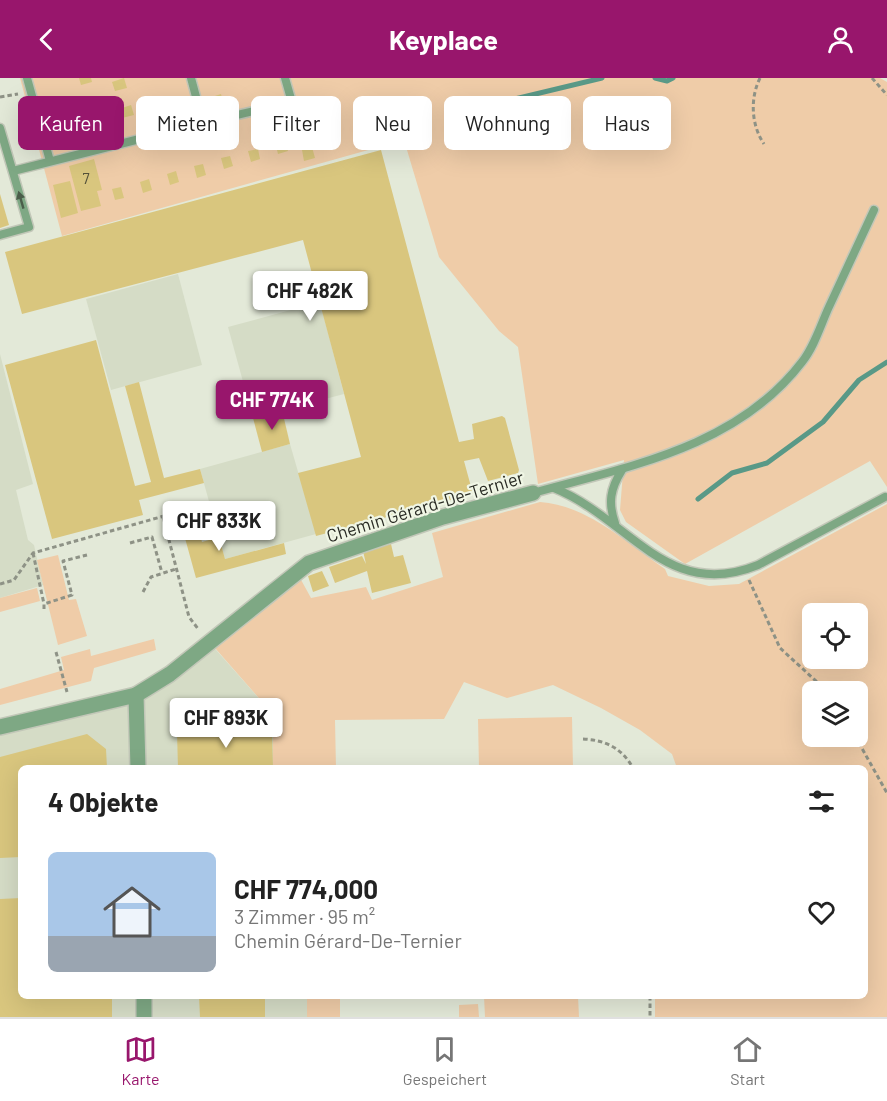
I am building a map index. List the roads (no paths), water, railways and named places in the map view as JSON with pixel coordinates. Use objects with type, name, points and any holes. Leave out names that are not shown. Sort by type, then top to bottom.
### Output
[{"type":"street","name":"Chemin Gérard-De-Ternier","points":[[0,727],[136,695],[170,674],[309,563],[443,517],[533,493]]},
{"type":"street","points":[[136,695],[138,765]]},
{"type":"street","points":[[144,999],[144,1017]]},
{"type":"lane","points":[[27,78],[50,161]]},
{"type":"lane","points":[[191,78],[196,96]]},
{"type":"lane","points":[[285,78],[290,96]]},
{"type":"lane","points":[[0,128],[29,227],[0,235]]},
{"type":"lane","points":[[13,171],[136,140]]},
{"type":"lane","name":"Chemin Gérard-De-Ternier","points":[[533,493],[621,470],[681,450],[732,426],[781,387],[803,361],[810,348],[874,210]]},
{"type":"lane","points":[[615,525],[610,508],[611,494],[621,470]]},
{"type":"lane","points":[[554,488],[577,497],[667,564],[685,571],[714,576],[740,572],[885,497]]},
{"type":"waterway","points":[[527,96],[602,78]]},
{"type":"waterway","points":[[655,78],[667,81],[673,78]]},
{"type":"waterway","points":[[698,499],[732,473],[767,463],[823,422],[859,380],[887,362]]}]
